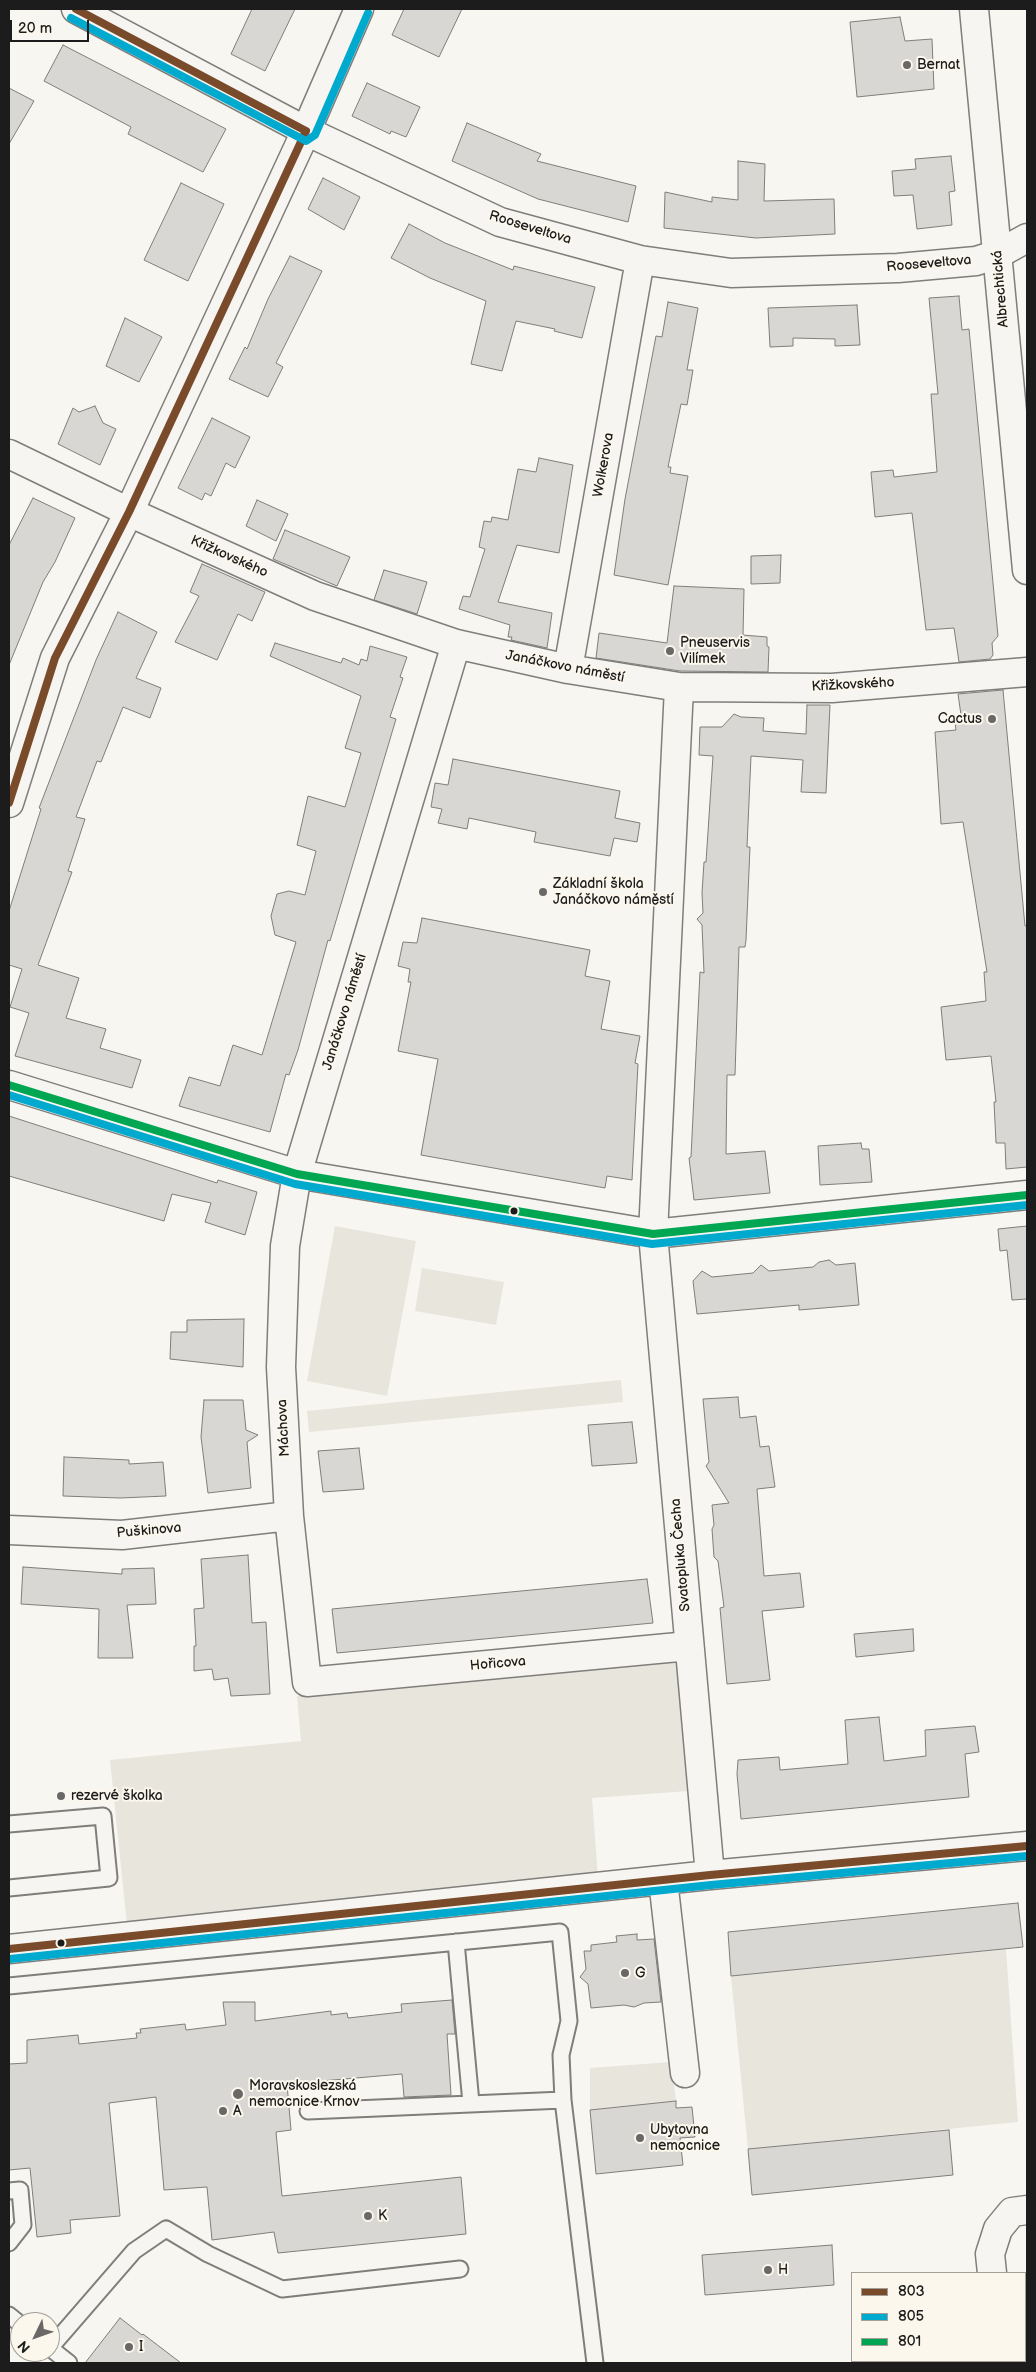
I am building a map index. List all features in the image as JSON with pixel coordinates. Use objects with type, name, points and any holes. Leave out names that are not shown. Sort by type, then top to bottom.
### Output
[{"type":"street","name":"Rooseveltova","points":[[76,9],[306,131],[500,222],[640,260],[731,273],[898,268],[976,261],[998,254],[1027,238]]},
{"type":"street","points":[[9,803],[55,658],[129,512],[306,131],[359,9]]},
{"type":"street","name":"Albrechtická","points":[[974,9],[1027,570]]},
{"type":"street","name":"Wolkerova","points":[[568,670],[640,260]]},
{"type":"street","name":"Křižkovského","points":[[9,454],[129,512],[315,596],[456,644]]},
{"type":"street","name":"Janáčkovo náměstí","points":[[297,1174],[456,644],[568,670],[679,686]]},
{"type":"street","name":"Křižkovského","points":[[679,686],[832,688],[1027,672]]},
{"type":"street","points":[[653,1234],[679,686]]},
{"type":"street","points":[[9,1085],[297,1174],[653,1234],[1027,1195]]},
{"type":"street","name":"Máchova","points":[[297,1174],[285,1246],[281,1367],[290,1516],[307,1682]]},
{"type":"street","name":"Svatopluka Čecha","points":[[653,1234],[710,1875]]},
{"type":"street","name":"Puškinova","points":[[9,1530],[122,1535],[290,1516]]},
{"type":"street","name":"Hořicova","points":[[307,1682],[689,1646]]},
{"type":"street","points":[[9,1950],[710,1875],[1027,1846]]},
{"type":"street","points":[[663,1880],[685,2073]]},
{"type":"street","points":[[992,2272],[990,2254],[998,2229],[1012,2212],[1027,2210]]},
{"type":"lane","points":[[9,1824],[103,1816],[109,1878],[9,1888]]},
{"type":"lane","points":[[9,1986],[560,1932],[569,2021],[561,2055],[563,2100],[595,2363]]},
{"type":"lane","points":[[456,1942],[471,2103]]},
{"type":"lane","points":[[308,2111],[563,2100]]},
{"type":"lane","points":[[9,2192],[20,2190],[23,2225],[9,2243]]},
{"type":"lane","points":[[60,2337],[134,2252],[166,2229],[208,2254],[282,2289],[460,2269]]},
{"type":"shaded area","points":[[335,1226],[416,1241],[387,1396],[307,1381]]},
{"type":"shaded area","points":[[422,1268],[504,1282],[496,1325],[415,1311]]},
{"type":"shaded area","points":[[621,1380],[623,1402],[309,1432],[307,1411]]},
{"type":"shaded area","points":[[674,1659],[681,1661],[689,1791],[592,1798],[598,1877],[127,1925],[110,1760],[301,1741],[297,1696]]},
{"type":"shaded area","points":[[1006,1949],[1018,2122],[748,2149],[731,1976]]},
{"type":"shaded area","points":[[671,2062],[676,2101],[590,2110],[590,2068]]},
{"type":"building","points":[[252,9],[295,9],[265,71],[231,54]]},
{"type":"building","points":[[404,9],[462,9],[439,57],[392,35]]},
{"type":"building","points":[[900,17],[905,41],[932,39],[934,89],[857,97],[850,22]]},
{"type":"building","points":[[63,45],[226,129],[203,172],[128,134],[131,127],[44,81]]},
{"type":"building","points":[[367,83],[420,107],[406,137],[391,131],[390,134],[352,116]]},
{"type":"building","points":[[9,88],[34,101],[9,144]]},
{"type":"building","points":[[467,123],[541,154],[537,161],[636,186],[628,222],[538,199],[452,161]]},
{"type":"building","points":[[951,156],[955,191],[949,192],[952,225],[917,229],[913,195],[894,196],[892,171],[916,169],[915,159]]},
{"type":"building","points":[[738,161],[765,164],[764,201],[834,199],[835,234],[756,238],[664,228],[665,192],[712,202],[712,197],[738,200]]},
{"type":"building","points":[[323,178],[360,197],[344,230],[308,209]]},
{"type":"building","points":[[181,183],[224,204],[188,281],[144,260]]},
{"type":"building","points":[[409,224],[445,243],[513,270],[514,266],[595,287],[582,338],[554,331],[555,329],[516,321],[502,371],[471,364],[486,301],[430,278],[391,258]]},
{"type":"building","points":[[290,256],[322,271],[276,363],[283,367],[268,397],[229,379],[245,347],[247,349],[268,299]]},
{"type":"building","points":[[959,296],[962,330],[969,329],[998,636],[992,643],[993,655],[990,659],[959,662],[954,628],[926,630],[912,513],[875,517],[871,472],[893,470],[894,477],[937,472],[931,394],[938,394],[929,298]]},
{"type":"building","points":[[668,302],[698,308],[687,370],[693,370],[687,405],[681,404],[668,467],[671,467],[670,473],[688,476],[668,585],[614,575],[625,499],[656,336],[662,337]]},
{"type":"building","points":[[857,305],[860,345],[835,346],[835,339],[793,338],[793,346],[770,347],[768,308]]},
{"type":"building","points":[[125,318],[162,337],[139,382],[106,366]]},
{"type":"building","points":[[95,406],[103,423],[116,429],[100,465],[58,444],[73,408],[79,412]]},
{"type":"building","points":[[212,418],[250,437],[235,468],[226,463],[211,496],[205,493],[202,500],[178,488]]},
{"type":"building","points":[[539,458],[573,465],[559,553],[517,545],[498,602],[552,613],[547,648],[511,640],[512,637],[508,637],[510,625],[459,609],[463,596],[470,597],[485,549],[479,547],[484,521],[491,522],[492,517],[508,520],[518,469],[536,472]]},
{"type":"building","points":[[33,498],[75,518],[55,562],[43,582],[9,665],[9,545]]},
{"type":"building","points":[[257,500],[288,514],[276,541],[246,526]]},
{"type":"building","points":[[285,530],[350,557],[337,586],[273,559]]},
{"type":"building","points":[[781,555],[780,583],[751,584],[751,556]]},
{"type":"building","points":[[202,564],[265,592],[252,621],[238,614],[217,660],[175,642],[199,596],[190,592]]},
{"type":"building","points":[[384,570],[427,582],[417,614],[374,600]]},
{"type":"building","points":[[674,586],[744,589],[743,635],[767,637],[767,646],[769,647],[768,672],[680,671],[596,658],[599,633],[667,643]]},
{"type":"building","points":[[118,612],[157,632],[136,678],[161,688],[150,718],[123,707],[101,762],[97,761],[76,817],[85,819],[68,871],[72,872],[38,965],[79,978],[66,1018],[106,1029],[100,1048],[141,1060],[132,1088],[15,1056],[29,1013],[10,1007],[22,969],[9,965],[9,911],[41,809],[39,808],[96,660]]},
{"type":"building","points":[[275,643],[341,663],[343,658],[359,665],[361,659],[367,661],[370,646],[407,657],[400,677],[403,678],[390,717],[396,719],[330,941],[328,940],[298,1050],[289,1075],[286,1074],[270,1132],[179,1106],[189,1077],[220,1086],[233,1045],[262,1055],[296,942],[275,935],[271,916],[277,894],[289,891],[305,895],[316,851],[297,845],[308,796],[345,807],[361,753],[345,748],[361,696],[270,656]]},
{"type":"building","points":[[1003,690],[1025,926],[1027,925],[1027,1167],[1006,1169],[1005,1143],[996,1143],[994,1102],[996,1102],[991,1056],[946,1060],[941,1007],[986,1001],[984,972],[987,972],[963,822],[941,824],[935,732],[956,730],[954,716],[961,715],[958,694]]},
{"type":"building","points":[[807,705],[830,705],[826,793],[801,792],[803,760],[751,756],[747,847],[750,847],[746,940],[745,947],[739,947],[735,1075],[727,1075],[726,1154],[765,1151],[770,1193],[694,1200],[689,1158],[691,1157],[700,972],[704,973],[702,925],[697,919],[703,913],[702,893],[704,862],[706,862],[713,756],[699,755],[700,727],[722,727],[734,714],[741,717],[764,718],[763,731],[806,734]]},
{"type":"building","points":[[453,759],[620,791],[615,818],[640,823],[637,842],[614,838],[610,856],[534,842],[536,832],[469,818],[467,829],[438,823],[442,809],[431,807],[435,783],[448,785]]},
{"type":"building","points":[[422,918],[590,950],[585,976],[610,981],[601,1029],[640,1036],[635,1063],[638,1064],[632,1180],[607,1176],[605,1188],[421,1155],[438,1059],[398,1051],[411,982],[408,982],[410,969],[398,966],[403,942],[417,943]]},
{"type":"building","points":[[9,1116],[217,1183],[218,1180],[257,1192],[245,1235],[205,1222],[211,1203],[172,1194],[164,1221],[9,1176]]},
{"type":"building","points":[[861,1143],[862,1149],[869,1149],[872,1182],[820,1185],[818,1146]]},
{"type":"building","points":[[1027,1226],[1027,1299],[1012,1300],[1007,1250],[1000,1251],[998,1229]]},
{"type":"building","points":[[829,1260],[836,1265],[855,1263],[859,1305],[799,1310],[799,1305],[697,1314],[693,1281],[702,1271],[712,1277],[753,1273],[761,1265],[769,1271],[813,1267],[819,1262]]},
{"type":"building","points":[[244,1319],[243,1367],[170,1359],[171,1332],[187,1332],[187,1320]]},
{"type":"building","points":[[738,1397],[740,1418],[756,1416],[760,1447],[769,1446],[775,1487],[757,1489],[764,1576],[800,1573],[804,1607],[762,1611],[770,1680],[727,1684],[720,1608],[724,1607],[718,1561],[714,1557],[712,1505],[729,1503],[706,1466],[709,1462],[703,1399]]},
{"type":"building","points":[[204,1400],[243,1400],[246,1430],[258,1435],[247,1442],[251,1488],[208,1493],[201,1437]]},
{"type":"building","points":[[632,1422],[637,1463],[592,1466],[588,1425]]},
{"type":"building","points":[[359,1448],[364,1489],[323,1492],[318,1451]]},
{"type":"building","points":[[64,1457],[129,1460],[129,1464],[163,1462],[166,1496],[120,1498],[63,1496]]},
{"type":"building","points":[[248,1555],[252,1623],[266,1622],[270,1694],[231,1696],[228,1678],[214,1680],[212,1669],[194,1671],[194,1646],[196,1646],[194,1609],[204,1608],[201,1559]]},
{"type":"building","points":[[23,1567],[122,1574],[122,1569],[154,1568],[156,1604],[127,1605],[133,1658],[98,1658],[99,1609],[21,1604]]},
{"type":"building","points":[[647,1579],[653,1623],[337,1653],[332,1609]]},
{"type":"building","points":[[913,1629],[914,1651],[856,1657],[854,1634]]},
{"type":"building","points":[[879,1717],[884,1761],[926,1756],[925,1730],[975,1726],[979,1752],[965,1754],[969,1797],[741,1819],[737,1774],[738,1760],[779,1757],[780,1770],[848,1764],[845,1720]]},
{"type":"building","points":[[1018,1903],[1023,1947],[731,1976],[728,1932]]},
{"type":"building","name":"G","points":[[637,1934],[637,1940],[654,1939],[661,2002],[644,2003],[634,2007],[624,2005],[591,2008],[588,1984],[580,1977],[586,1969],[584,1951],[591,1951],[591,1945],[617,1942],[616,1936]]},
{"type":"building","points":[[452,2000],[455,2034],[447,2034],[451,2095],[404,2097],[402,2074],[287,2084],[291,2130],[276,2132],[282,2196],[461,2177],[466,2234],[278,2253],[274,2232],[212,2240],[207,2187],[164,2190],[156,2097],[109,2103],[120,2216],[70,2220],[71,2233],[37,2237],[30,2168],[9,2170],[9,2064],[27,2063],[27,2040],[78,2035],[79,2044],[137,2038],[136,2033],[141,2033],[140,2029],[185,2024],[186,2030],[226,2025],[223,2002],[255,2002],[255,2021],[331,2011],[331,2015],[347,2013],[348,2018],[402,2012],[401,2004]]},
{"type":"building","name":"Ubytovna nemocnice","points":[[676,2101],[676,2108],[692,2107],[695,2137],[680,2138],[683,2165],[596,2174],[590,2110]]},
{"type":"building","points":[[949,2130],[953,2175],[752,2195],[748,2149]]},
{"type":"building","name":"H","points":[[832,2245],[834,2285],[705,2295],[702,2255]]},
{"type":"building","name":"I","points":[[120,2318],[143,2334],[181,2363],[85,2363]]},
{"type":"transit line","name":"803","points":[[76,9],[306,131]]},
{"type":"transit line","name":"805","points":[[71,18],[306,141],[315,135],[368,13]]},
{"type":"transit line","name":"803","points":[[9,803],[55,658],[129,512],[306,131]]},
{"type":"transit line","name":"801","points":[[9,1085],[297,1174],[653,1234],[1027,1195]]},
{"type":"transit line","name":"805","points":[[9,1095],[295,1184],[652,1244],[1027,1205]]},
{"type":"transit line","name":"803","points":[[9,1949],[710,1875],[1027,1846]]},
{"type":"transit line","name":"805","points":[[10,1959],[711,1885],[1027,1856]]},
{"type":"place","name":"Bernat","points":[[907,65]]},
{"type":"place","name":"Pneuservis Vilímek","points":[[670,651]]},
{"type":"place","name":"Cactus","points":[[992,719]]},
{"type":"place","name":"Základní škola Janáčkovo náměstí","points":[[543,892]]},
{"type":"place","name":"rezervé školka","points":[[61,1796]]},
{"type":"place","name":"G","points":[[625,1973]]},
{"type":"place","name":"Moravskoslezská nemocnice Krnov","points":[[238,2094]]},
{"type":"place","name":"A","points":[[223,2111]]},
{"type":"place","name":"Ubytovna nemocnice","points":[[640,2138]]},
{"type":"place","name":"K","points":[[368,2216]]},
{"type":"place","name":"H","points":[[768,2270]]},
{"type":"place","name":"I","points":[[129,2347]]}]
